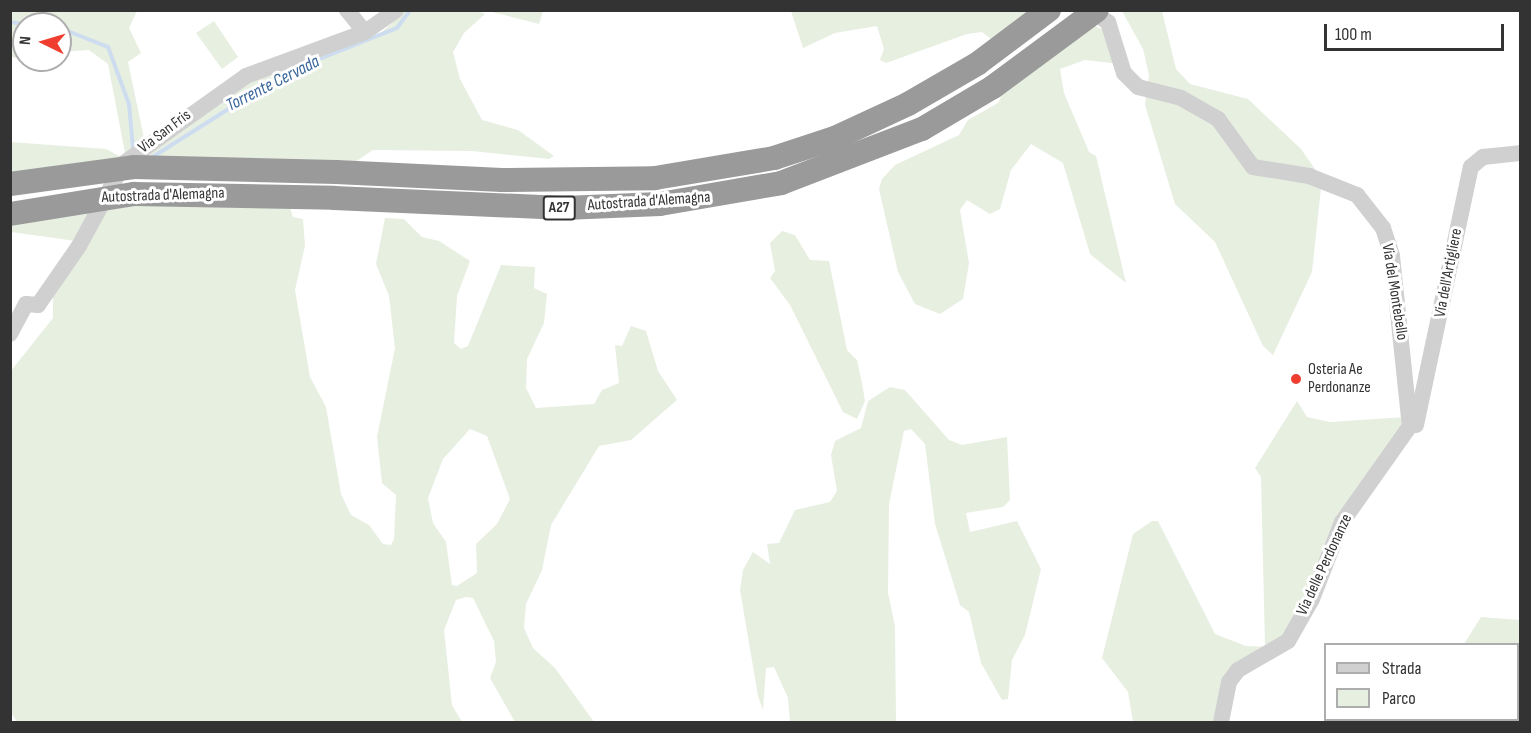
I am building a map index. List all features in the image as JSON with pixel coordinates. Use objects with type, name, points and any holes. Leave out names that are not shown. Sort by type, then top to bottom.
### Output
[{"type":"highway","name":"Autostrada d'Alemagna","points":[[10,184],[134,167],[336,172],[502,180],[656,178],[774,158],[835,138],[908,104],[977,64],[1049,10]]},
{"type":"highway","name":"Autostrada d'Alemagna","points":[[10,214],[134,194],[334,198],[564,208],[660,204],[781,183],[922,129],[993,87],[1097,10]]},
{"type":"street","points":[[347,10],[365,32]]},
{"type":"street","name":"Via San Fris","points":[[10,334],[26,304],[38,305],[79,246],[124,162],[246,76],[365,32],[396,10]]},
{"type":"street","name":"Via del Montebello","points":[[1090,10],[1108,22],[1124,73],[1138,87],[1181,98],[1218,119],[1253,167],[1331,182],[1357,195],[1373,213],[1392,256],[1410,426]]},
{"type":"street","name":"Via dell'Artigliere","points":[[1410,426],[1420,419],[1472,167],[1483,157],[1521,153]]},
{"type":"street","name":"Via delle Perdonanze","points":[[1221,723],[1233,675],[1288,641],[1312,599],[1342,522],[1410,426]]},
{"type":"green space","points":[[476,10],[485,14],[464,33],[453,52],[460,79],[482,120],[518,130],[554,156],[549,159],[472,151],[373,150],[355,162],[140,156],[224,92],[282,65],[381,33],[405,11]]},
{"type":"green space","points":[[10,11],[137,11],[129,28],[141,53],[128,62],[145,143],[125,153],[108,64],[89,50],[72,51],[72,12],[12,12],[11,57]]},
{"type":"green space","points":[[488,11],[543,11],[539,24]]},
{"type":"green space","points":[[791,11],[1035,11],[994,41],[982,32],[967,34],[886,63],[880,60],[884,49],[877,26],[835,33],[803,48]]},
{"type":"green space","points":[[1122,11],[1162,11],[1176,69],[1190,84],[1248,99],[1301,149],[1322,179],[1312,272],[1273,355],[1263,346],[1215,242],[1175,204],[1145,105],[1149,75],[1143,49]]},
{"type":"green space","points":[[214,21],[238,57],[222,69],[196,33]]},
{"type":"green space","points":[[1094,26],[1105,30],[1120,64],[1085,60],[1060,69],[1064,93],[1089,152],[1096,156],[1126,283],[1090,254],[1063,163],[1031,144],[1011,170],[1000,209],[990,214],[967,200],[960,210],[969,263],[963,299],[940,314],[915,304],[898,272],[879,189],[882,179],[895,165],[959,135],[968,120],[998,103],[1004,92]]},
{"type":"green space","points":[[10,142],[106,149],[121,157],[11,173]]},
{"type":"green space","points":[[131,205],[290,208],[293,217],[303,219],[305,246],[295,290],[310,377],[326,407],[341,494],[351,515],[369,525],[383,544],[391,545],[394,539],[396,495],[382,483],[377,437],[395,348],[389,296],[376,264],[385,218],[404,219],[422,237],[439,241],[470,261],[457,296],[454,343],[461,349],[468,346],[501,265],[535,267],[534,288],[547,294],[544,323],[527,359],[526,388],[536,408],[594,404],[602,390],[619,383],[615,345],[622,346],[631,326],[646,331],[658,371],[677,400],[631,440],[599,446],[551,525],[542,570],[526,604],[524,628],[533,648],[555,668],[594,722],[515,722],[490,678],[496,662],[494,641],[473,598],[466,597],[456,600],[444,630],[452,705],[462,722],[17,722],[10,711],[10,372],[53,318],[53,284],[105,207]],"holes":[[[470,429],[487,436],[510,499],[497,524],[476,544],[477,573],[457,586],[452,585],[446,542],[433,523],[428,498],[443,459]]]},
{"type":"green space","points":[[96,208],[76,241],[11,232],[10,222]]},
{"type":"green space","points":[[782,231],[795,235],[810,260],[829,261],[847,350],[857,360],[862,383],[865,401],[857,419],[843,412],[790,305],[770,278],[775,271],[770,243]]},
{"type":"green space","points":[[890,387],[905,390],[949,440],[962,445],[1007,437],[1010,500],[1003,507],[966,513],[970,532],[1017,521],[1041,569],[1025,635],[1012,660],[1008,699],[1002,700],[981,663],[969,612],[960,605],[935,524],[925,444],[911,429],[904,431],[889,504],[888,593],[895,626],[896,722],[790,722],[788,698],[774,667],[766,668],[763,710],[758,696],[740,590],[743,570],[753,552],[770,564],[767,544],[779,543],[795,510],[830,502],[837,491],[831,455],[835,441],[861,428],[868,401]]},
{"type":"green space","points":[[1297,401],[1307,417],[1330,422],[1406,417],[1285,637],[1265,645],[1261,477],[1255,468]]},
{"type":"green space","points":[[1152,521],[1158,521],[1215,634],[1246,646],[1271,647],[1236,672],[1216,722],[1133,722],[1128,692],[1102,658],[1133,534]]},
{"type":"green space","points":[[1481,617],[1520,620],[1520,722],[1454,722],[1519,721],[1519,643],[1465,643]]},
{"type":"waterway","name":"Torrente Cervada","points":[[151,158],[287,72],[397,28],[410,10]]},
{"type":"waterway","name":"Torrente Cervada","points":[[72,33],[108,47],[129,104],[133,148]]},
{"type":"place","name":"Osteria Ae Perdonanze","points":[[1296,379]]}]
